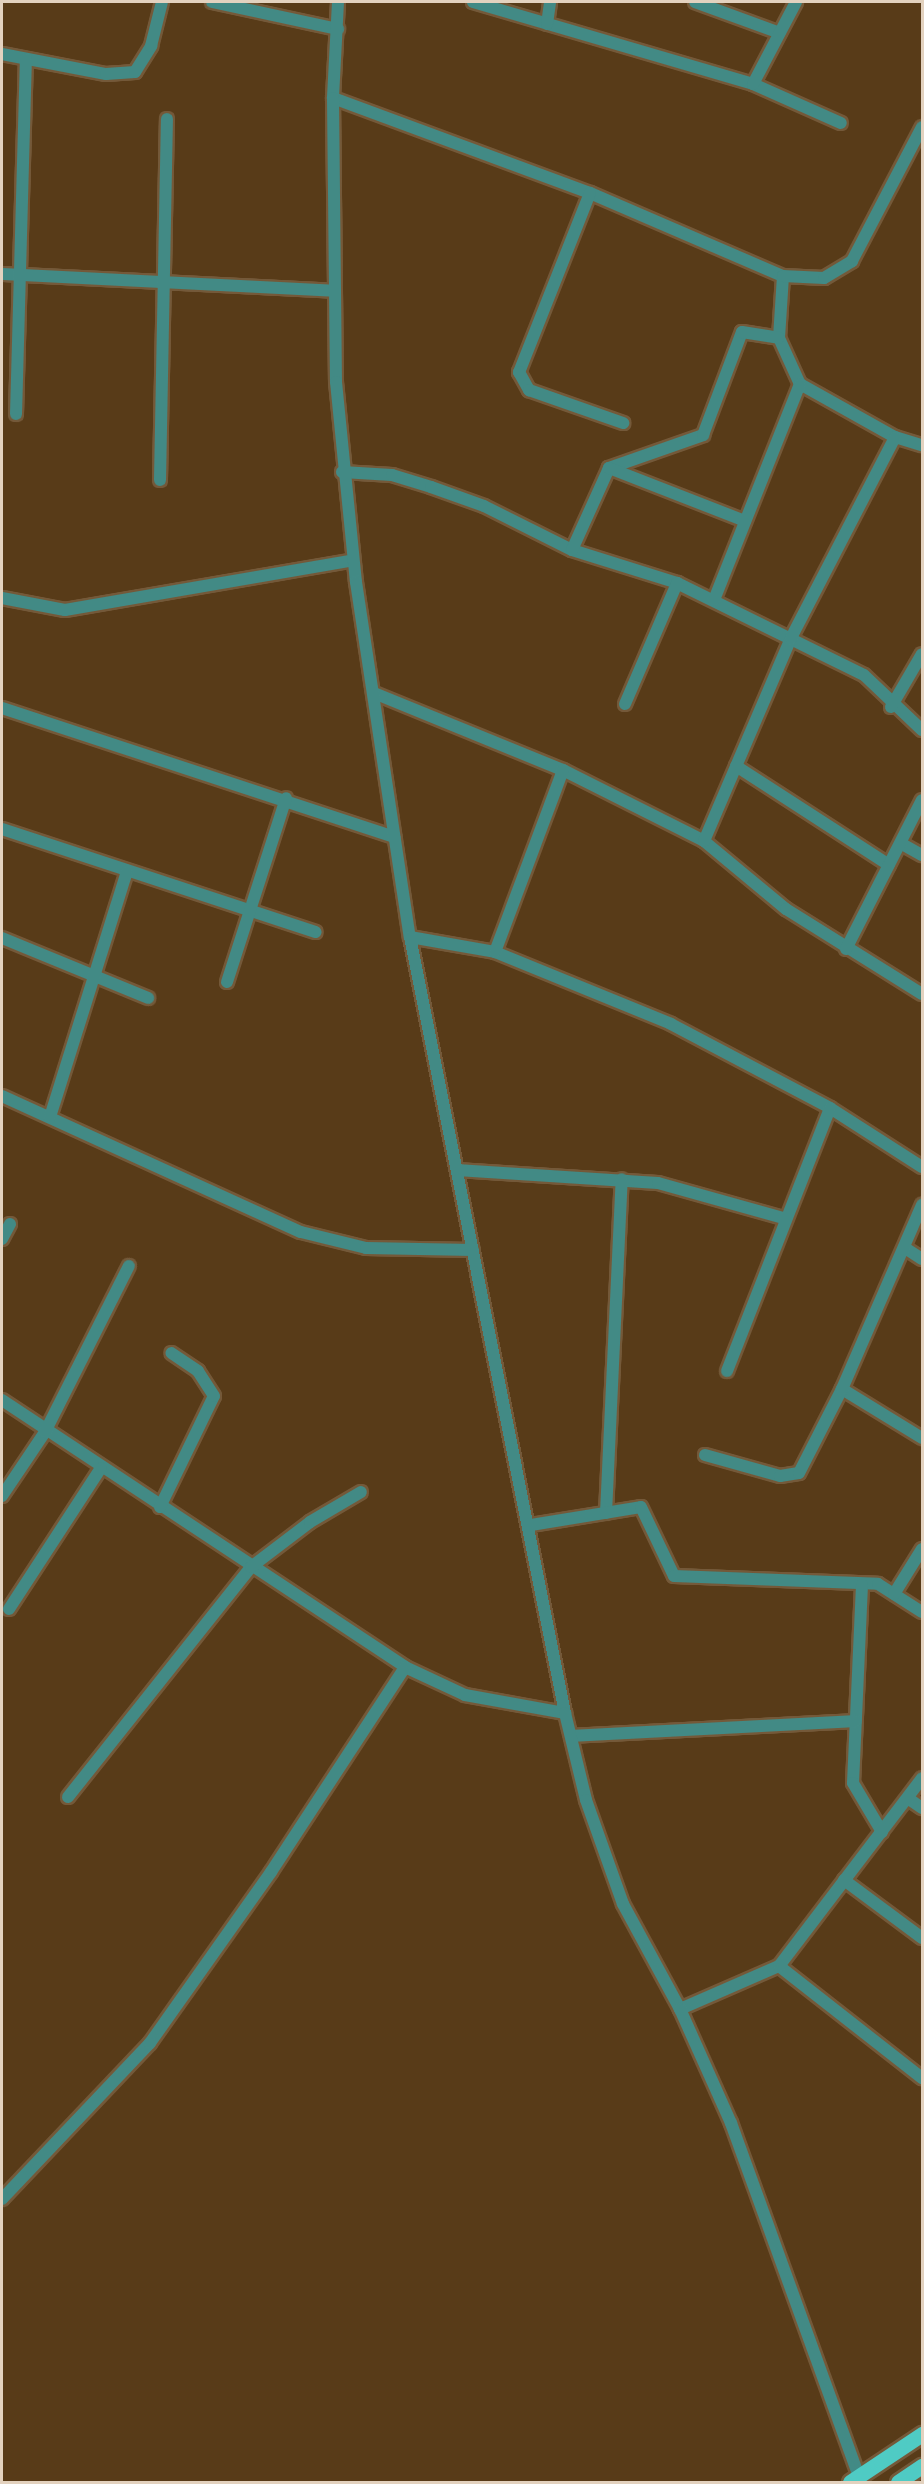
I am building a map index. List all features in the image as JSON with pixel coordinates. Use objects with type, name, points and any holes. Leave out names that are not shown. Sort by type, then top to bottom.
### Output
[{"type":"main road","points":[[856,2481],[922,2434]]},
{"type":"main road","points":[[898,2482],[922,2466]]},
{"type":"street","points":[[2,54],[106,74],[135,72],[151,46],[162,2]]},
{"type":"street","points":[[212,2],[338,29]]},
{"type":"street","points":[[338,2],[333,98],[333,291],[342,472],[353,560],[410,937],[531,1525],[565,1713],[622,1904],[680,2009],[731,2123],[851,2453],[856,2481]]},
{"type":"street","points":[[473,2],[753,84],[841,123]]},
{"type":"street","points":[[547,24],[550,2]]},
{"type":"street","points":[[695,2],[780,33]]},
{"type":"street","points":[[753,84],[796,2]]},
{"type":"street","points":[[16,414],[26,60]]},
{"type":"street","points":[[333,98],[590,193],[783,276],[825,278],[852,261],[922,127]]},
{"type":"street","points":[[160,480],[167,119]]},
{"type":"street","points":[[590,193],[519,372],[529,390],[623,423]]},
{"type":"street","points":[[2,274],[333,291]]},
{"type":"street","points":[[783,276],[779,338],[801,384],[895,437],[922,445]]},
{"type":"street","points":[[572,550],[609,468],[703,435],[742,332],[779,338]]},
{"type":"street","points":[[714,600],[801,384]]},
{"type":"street","points":[[704,842],[791,638],[895,437]]},
{"type":"street","points":[[609,468],[745,521]]},
{"type":"street","points":[[342,472],[392,475],[431,487],[484,506],[572,550],[677,583],[864,675],[891,707],[922,730]]},
{"type":"street","points":[[2,598],[65,610],[353,560]]},
{"type":"street","points":[[625,704],[677,583]]},
{"type":"street","points":[[891,707],[922,654]]},
{"type":"street","points":[[374,693],[563,770],[704,842],[786,909],[846,949],[922,994]]},
{"type":"street","points":[[2,708],[286,798],[394,837]]},
{"type":"street","points":[[736,766],[889,865]]},
{"type":"street","points":[[495,952],[563,770]]},
{"type":"street","points":[[227,982],[286,798]]},
{"type":"street","points":[[846,949],[902,844],[922,800]]},
{"type":"street","points":[[2,829],[248,912],[316,932]]},
{"type":"street","points":[[902,844],[922,855]]},
{"type":"street","points":[[50,1117],[83,1018],[90,976],[127,872]]},
{"type":"street","points":[[410,937],[495,952],[671,1024],[830,1108],[922,1167]]},
{"type":"street","points":[[2,938],[148,998]]},
{"type":"street","points":[[2,1096],[312,1236],[366,1248],[473,1250]]},
{"type":"street","points":[[727,1371],[783,1218],[830,1108]]},
{"type":"street","points":[[457,1170],[622,1179],[658,1184],[783,1218]]},
{"type":"street","points":[[606,1513],[622,1179]]},
{"type":"street","points":[[705,1455],[780,1476],[799,1473],[842,1389],[922,1205]]},
{"type":"street","points":[[2,1239],[10,1224]]},
{"type":"street","points":[[905,1248],[922,1259]]},
{"type":"street","points":[[2,1496],[45,1432],[129,1266]]},
{"type":"street","points":[[160,1507],[214,1396],[198,1371],[171,1353]]},
{"type":"street","points":[[842,1389],[922,1438]]},
{"type":"street","points":[[2,1400],[45,1432],[405,1667],[465,1695],[565,1713]]},
{"type":"street","points":[[9,1609],[101,1468]]},
{"type":"street","points":[[68,1797],[252,1568],[310,1522],[361,1492]]},
{"type":"street","points":[[531,1525],[641,1508],[674,1576],[878,1584],[922,1612]]},
{"type":"street","points":[[894,1594],[922,1549]]},
{"type":"street","points":[[862,1585],[853,1783],[882,1832]]},
{"type":"street","points":[[2,2199],[150,2043],[271,1872],[405,1667]]},
{"type":"street","points":[[571,1736],[856,1721]]},
{"type":"street","points":[[680,2009],[779,1966],[909,1799],[922,1778]]},
{"type":"street","points":[[909,1799],[922,1808]]},
{"type":"street","points":[[844,1880],[922,1938]]},
{"type":"street","points":[[779,1966],[922,2078]]}]
